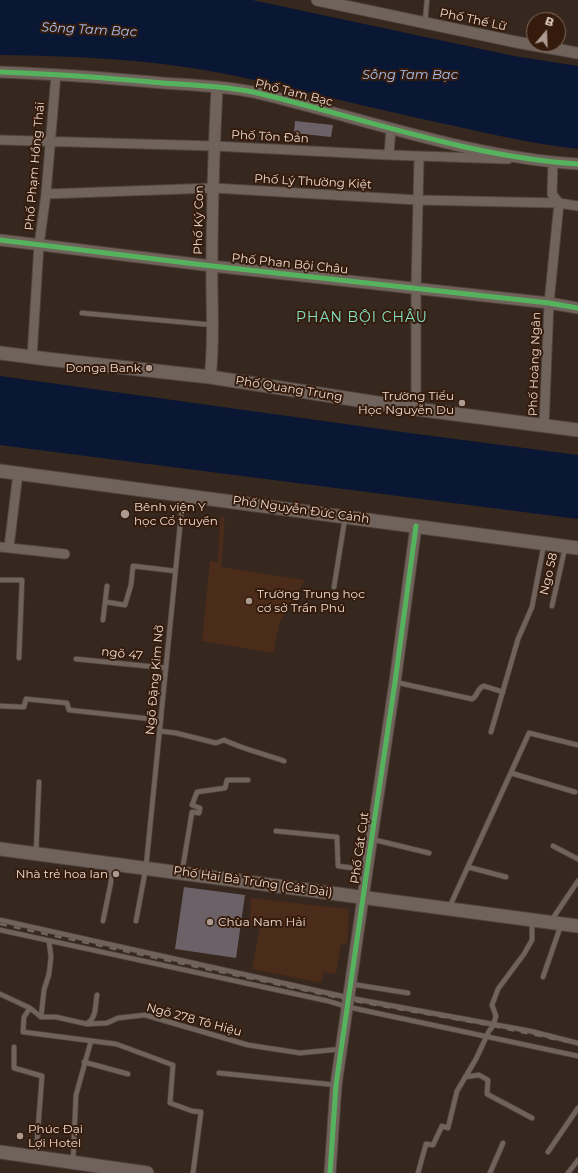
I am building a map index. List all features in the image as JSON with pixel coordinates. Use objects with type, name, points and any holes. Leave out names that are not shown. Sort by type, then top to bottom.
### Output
[{"type":"main road","name":"Phố Quang Trung","points":[[0,353],[210,377],[416,409],[578,430]]},
{"type":"main road","name":"Phố Nguyễn Đức Cảnh","points":[[0,471],[572,547]]},
{"type":"main road","name":"Phố Hai Bà Trưng (Cát Dài)","points":[[0,849],[109,862],[578,926]]},
{"type":"main road","points":[[0,1152],[73,1162],[117,1171],[147,1173]]},
{"type":"street","name":"Phố Thế Lữ","points":[[317,0],[516,42],[578,53]]},
{"type":"street","name":"Phố Tam Bạc","points":[[0,72],[56,74],[252,92],[490,152],[553,163],[578,164]]},
{"type":"street","name":"Phố Phạm Hồng Thái","points":[[32,357],[39,245],[46,194],[56,74]]},
{"type":"street","name":"Phố Ký Con","points":[[210,377],[213,325],[212,266],[214,146],[218,88]]},
{"type":"street","points":[[389,155],[391,128]]},
{"type":"street","name":"Phố Tôn Đản","points":[[0,140],[214,146],[419,157],[539,160]]},
{"type":"street","points":[[416,409],[416,288],[419,157]]},
{"type":"street","name":"Phố Hoàng Ngân","points":[[544,426],[549,303],[559,203],[552,194],[553,163]]},
{"type":"street","name":"Phố Lý Thường Kiệt","points":[[46,194],[213,188],[418,200],[559,203],[578,206]]},
{"type":"street","name":"Phố Phan Bội Châu","points":[[0,240],[212,266],[549,303],[578,308]]},
{"type":"street","points":[[18,473],[5,547],[64,554]]},
{"type":"street","name":"Phố Cát Cụt","points":[[330,1173],[336,1085],[395,682],[416,526]]},
{"type":"lane","points":[[425,23],[427,0]]},
{"type":"lane","points":[[82,312],[213,325]]},
{"type":"lane","name":"Ngõ Đặng Kim Nở","points":[[136,921],[146,867],[183,495]]},
{"type":"lane","points":[[334,587],[345,516]]},
{"type":"lane","points":[[490,732],[518,639],[532,607],[544,544]]},
{"type":"lane","name":"Ngo 58","points":[[552,606],[572,547]]},
{"type":"lane","points":[[106,602],[125,605],[132,585],[133,566],[175,571]]},
{"type":"lane","points":[[0,580],[22,580],[19,658]]},
{"type":"lane","points":[[103,620],[107,586]]},
{"type":"lane","name":"ngõ 47","points":[[76,659],[166,668]]},
{"type":"lane","points":[[395,682],[472,699],[475,697],[480,688],[484,686],[503,692]]},
{"type":"lane","points":[[0,706],[24,707],[26,699],[67,703],[69,710],[161,720]]},
{"type":"lane","points":[[160,731],[176,733],[216,743],[224,740],[239,747],[250,749],[284,761]]},
{"type":"lane","points":[[449,908],[529,734],[578,745]]},
{"type":"lane","points":[[511,773],[575,792]]},
{"type":"lane","points":[[182,872],[192,812],[199,813],[200,808],[192,805],[197,792],[225,788],[227,780],[248,780]]},
{"type":"lane","points":[[36,853],[39,782]]},
{"type":"lane","points":[[276,831],[337,837],[338,866],[367,870]]},
{"type":"lane","points":[[371,839],[429,853]]},
{"type":"lane","points":[[553,846],[578,859]]},
{"type":"lane","points":[[103,921],[112,882],[109,862]]},
{"type":"lane","points":[[468,867],[506,877]]},
{"type":"lane","points":[[542,977],[556,923],[578,881]]},
{"type":"lane","points":[[0,920],[349,1002],[486,1038],[578,1056]]},
{"type":"lane","points":[[418,1173],[426,1144],[433,1145],[442,1126],[448,1128],[457,1091],[494,1024],[496,1016],[492,1005],[498,989],[524,954],[532,940],[532,920]]},
{"type":"lane","points":[[0,930],[328,1001],[349,1002],[494,1024],[578,1043]]},
{"type":"lane","points":[[41,1017],[44,990],[49,974],[51,957],[49,941]]},
{"type":"lane","points":[[351,984],[408,993]]},
{"type":"lane","points":[[0,994],[30,1008],[41,1017]]},
{"type":"lane","points":[[87,1024],[92,1021],[97,995]]},
{"type":"lane","points":[[30,1008],[24,1018],[23,1032],[116,1044],[173,1065],[170,1103],[192,1111],[202,1112],[194,1173]]},
{"type":"lane","name":"Ngõ 278 Tô Hiệu","points":[[41,1017],[56,1017],[87,1024],[107,1023],[118,1018],[145,1014],[248,1045],[300,1053],[342,1049]]},
{"type":"lane","points":[[73,1162],[76,1095],[90,1041]]},
{"type":"lane","points":[[14,1047],[14,1068],[42,1076],[36,1157]]},
{"type":"lane","points":[[84,1062],[128,1074]]},
{"type":"lane","points":[[219,1073],[336,1085]]},
{"type":"lane","points":[[465,1076],[479,1075],[488,1080],[487,1094],[532,1118]]},
{"type":"lane","points":[[548,1152],[578,1108]]},
{"type":"lane","points":[[490,1173],[503,1143]]},
{"type":"lane","points":[[568,1173],[578,1160]]},
{"type":"shaded area","name":"Trường Trung học cơ sở Trần Phú","points":[[220,517],[225,517],[221,567],[305,580],[280,621],[273,653],[202,641],[210,561],[218,562]]},
{"type":"shaded area","points":[[251,898],[349,909],[347,944],[341,945],[336,974],[324,972],[321,983],[252,969],[260,927],[250,925]]},
{"type":"water","name":"Sông Tam Bạc","points":[[0,0],[252,0],[514,56],[578,66],[578,149],[495,135],[211,71],[121,60],[61,56],[0,55]]},
{"type":"water","points":[[0,376],[578,455],[578,519],[0,445]]},
{"type":"building","points":[[295,121],[333,125],[331,137],[294,133]]},
{"type":"building","name":"Chùa Nam Hải","points":[[184,887],[245,895],[236,958],[175,949]]},
{"type":"railway","points":[[0,924],[349,1000],[493,1026],[578,1044]]},
{"type":"cycle path","points":[[0,72],[231,88],[293,102],[455,145],[537,160],[578,164]]},
{"type":"cycle path","points":[[0,240],[212,266],[549,303],[578,308]]},
{"type":"cycle path","points":[[330,1173],[336,1085],[395,682],[416,526]]},
{"type":"place","name":"Donga Bank","points":[[149,368]]},
{"type":"place","name":"Trường Tiểu Học Nguyễn Du","points":[[462,403]]},
{"type":"place","name":"Bênh viện Y học Cổ truyền","points":[[125,514]]},
{"type":"place","name":"Trường Trung học cơ sở Trần Phú","points":[[249,601]]},
{"type":"place","name":"Nhà trẻ hoa lan","points":[[116,874]]},
{"type":"place","name":"Chùa Nam Hải","points":[[210,922]]},
{"type":"place","name":"Phúc Đại Lợi Hotel","points":[[20,1136]]},
{"type":"district","name":"PHAN BỘI CHÂU","points":[[362,318]]}]
